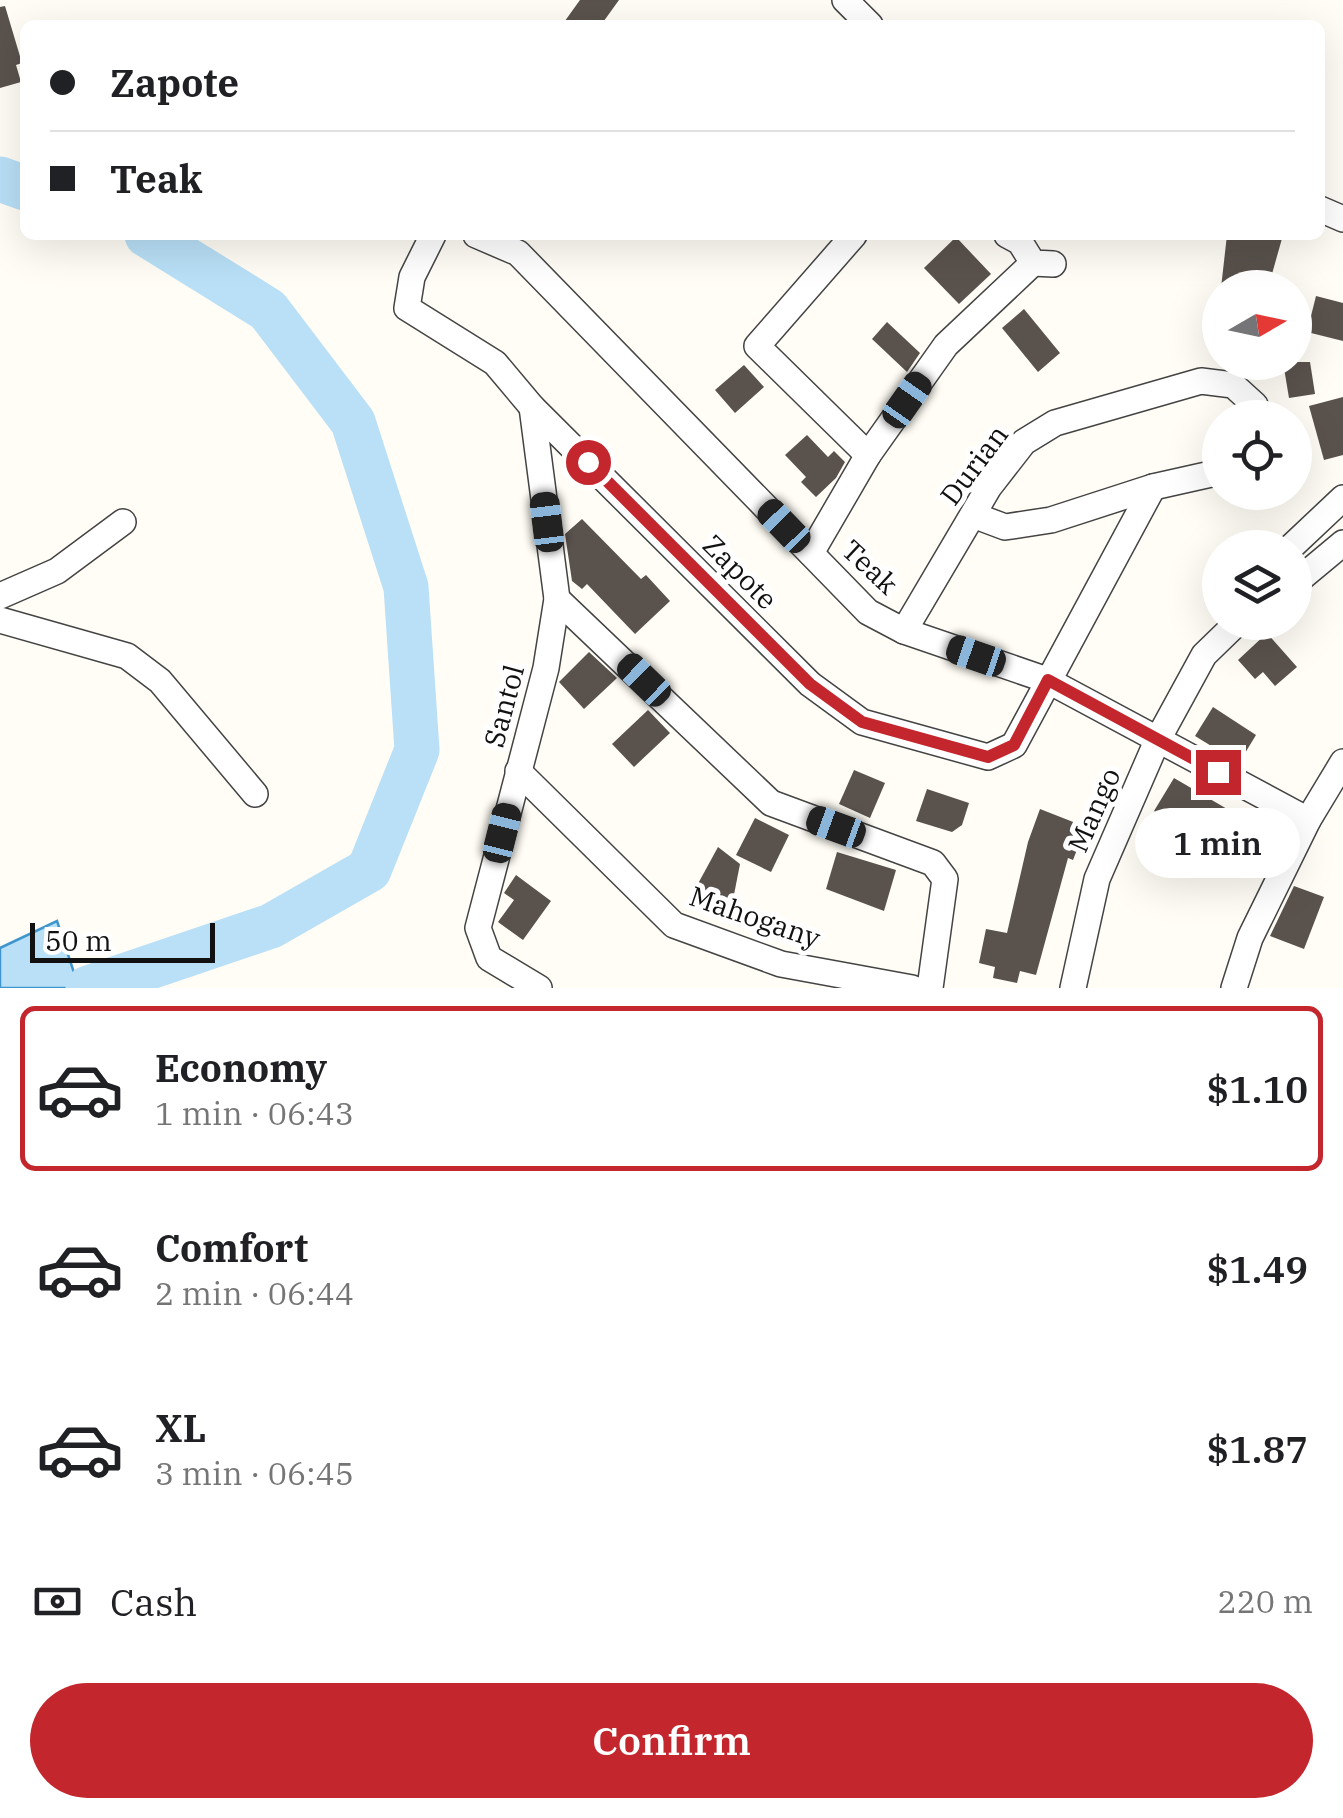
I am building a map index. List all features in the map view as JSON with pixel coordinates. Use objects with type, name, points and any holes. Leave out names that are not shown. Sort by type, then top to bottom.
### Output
[{"type":"street","points":[[845,0],[865,20]]},
{"type":"street","name":"Zapote","points":[[430,240],[412,277],[407,308],[496,363],[532,407],[810,684],[862,722],[988,757],[1014,745],[1153,487]]},
{"type":"street","name":"Teak","points":[[488,240],[518,253],[868,612],[904,631],[1048,680],[1308,820]]},
{"type":"street","points":[[850,240],[757,346],[868,455]]},
{"type":"street","points":[[811,552],[868,455],[946,345],[1043,264],[1016,240]]},
{"type":"street","name":"Durian","points":[[904,631],[972,514],[1024,442],[1054,423],[1200,381],[1233,385],[1250,400]]},
{"type":"street","name":"Santol","points":[[532,407],[557,598],[546,668],[478,928],[489,958],[539,988]]},
{"type":"street","points":[[972,514],[1005,527],[1051,520],[1153,487],[1202,476]]},
{"type":"street","points":[[1309,530],[1343,498]]},
{"type":"street","points":[[0,596],[56,571],[123,522]]},
{"type":"street","points":[[1312,568],[1343,542]]},
{"type":"street","points":[[557,598],[771,802],[934,863],[946,878],[930,988]]},
{"type":"street","points":[[0,620],[127,656],[160,681],[255,794]]},
{"type":"street","name":"Mango","points":[[1073,988],[1097,878],[1157,740],[1204,655],[1219,640]]},
{"type":"street","points":[[1234,988],[1250,938],[1308,820],[1343,762]]},
{"type":"street","name":"Mahogany","points":[[518,770],[674,924],[777,976],[912,988]]},
{"type":"water","points":[[57,921],[79,988],[0,988],[0,948]]},
{"type":"building","points":[[580,0],[619,0],[605,20],[566,20]]},
{"type":"building","points":[[5,6],[20,56],[20,64],[16,65],[20,82],[0,88],[0,7]]},
{"type":"building","points":[[953,240],[959,240],[991,274],[959,304],[924,268]]},
{"type":"building","points":[[1226,240],[1282,240],[1273,270],[1223,270]]},
{"type":"building","points":[[1316,296],[1343,303],[1343,341],[1312,333]]},
{"type":"building","points":[[1024,309],[1060,353],[1038,372],[1002,328]]},
{"type":"building","points":[[887,322],[920,353],[907,372],[872,339]]},
{"type":"building","points":[[744,365],[764,387],[735,413],[715,390]]},
{"type":"building","points":[[1312,375],[1315,394],[1289,398],[1286,380],[1312,380]]},
{"type":"building","points":[[1343,397],[1343,455],[1324,460],[1312,405]]},
{"type":"building","points":[[807,435],[828,457],[834,451],[845,462],[836,478],[816,497],[801,482],[806,477],[785,455]]},
{"type":"building","points":[[582,519],[641,579],[646,575],[670,601],[635,634],[587,584],[582,589],[572,581],[565,534]]},
{"type":"building","points":[[1259,640],[1273,640],[1297,667],[1275,686],[1263,672],[1255,679],[1238,660]]},
{"type":"building","points":[[589,652],[617,678],[584,709],[559,682]]},
{"type":"building","points":[[1213,707],[1256,735],[1239,763],[1195,736]]},
{"type":"building","points":[[648,710],[670,733],[634,767],[612,744]]},
{"type":"building","points":[[854,770],[885,783],[870,818],[839,804]]},
{"type":"building","points":[[1174,778],[1270,834],[1250,870],[1154,811]]},
{"type":"building","points":[[927,789],[969,803],[962,825],[952,832],[916,821]]},
{"type":"building","points":[[1040,809],[1086,827],[1073,860],[1068,858],[1036,975],[1020,971],[1017,983],[993,978],[995,967],[979,963],[986,929],[1007,933],[1028,842]]},
{"type":"building","points":[[755,818],[789,835],[771,872],[736,855]]},
{"type":"building","points":[[718,847],[740,864],[730,915],[694,891]]},
{"type":"building","points":[[837,852],[896,870],[884,911],[826,889]]},
{"type":"building","points":[[516,875],[551,901],[523,940],[498,922],[514,900],[504,893]]},
{"type":"building","points":[[1294,886],[1324,897],[1304,949],[1270,936]]},
{"type":"waterway","points":[[0,179],[20,186]]},
{"type":"waterway","points":[[88,988],[271,926],[369,870],[417,750],[406,587],[353,422],[268,310],[155,240]]},
{"type":"route","points":[[588,462],[810,684],[862,722],[988,757],[1014,745],[1048,680],[1218,772]]}]
